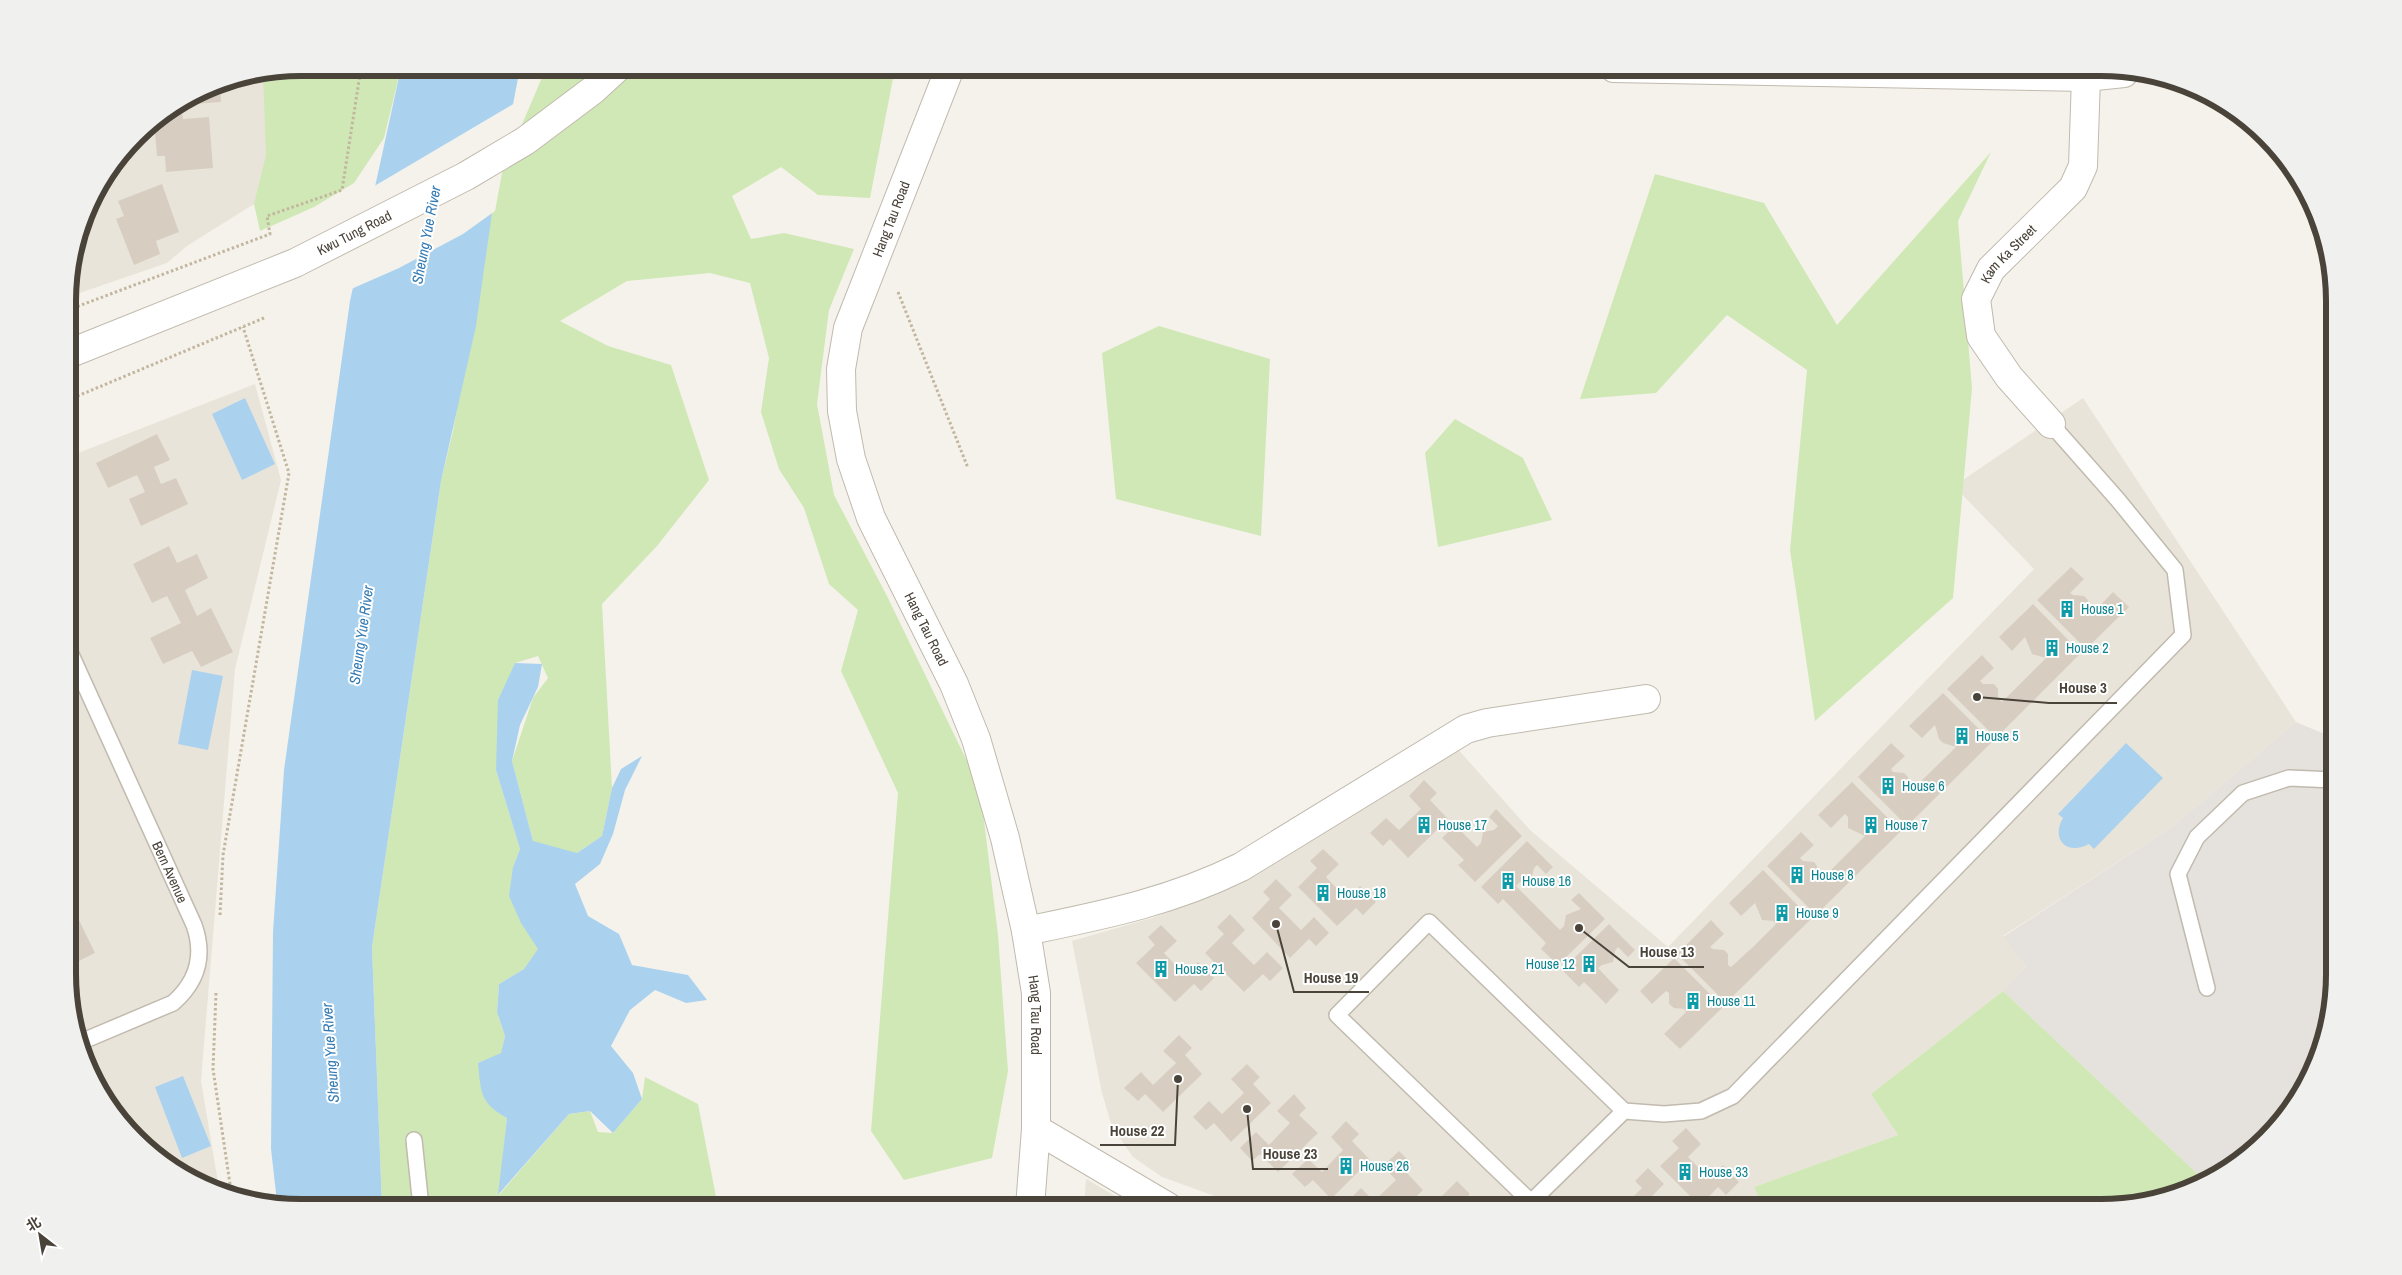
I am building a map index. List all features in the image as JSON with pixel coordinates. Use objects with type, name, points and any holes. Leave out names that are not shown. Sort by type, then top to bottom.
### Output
[{"type":"street","name":"Kwu Tung Road","points":[[76,351],[295,263],[466,176],[525,141],[593,90],[608,76]]},
{"type":"street","name":"Hang Tau Road","points":[[947,76],[848,328],[841,369],[842,411],[851,458],[871,518],[954,684],[976,739],[1005,838],[1026,932],[1036,993],[1036,1129],[1031,1199]]},
{"type":"street","name":"Kam Ka Street","points":[[2051,424],[2009,378],[1980,336],[1976,299],[1991,269],[2073,188],[2083,166],[2086,76]]},
{"type":"street","points":[[1026,932],[1149,904],[1206,884],[1241,867],[1466,729],[1487,723],[1646,699]]},
{"type":"street","points":[[1036,1129],[1154,1199]]},
{"type":"lane","points":[[1528,1199],[1337,1015],[1429,922],[1624,1111],[1664,1114],[1701,1111],[1733,1096],[2183,635],[2175,570],[2118,500],[2051,424]]},
{"type":"lane","name":"Bern Avenue","points":[[76,665],[194,925],[199,939],[200,952],[193,981],[184,994],[173,1004],[86,1040]]},
{"type":"lane","points":[[2207,988],[2178,874],[2197,837],[2243,793],[2289,778],[2326,780]]},
{"type":"lane","points":[[1534,1199],[1624,1111]]},
{"type":"lane","points":[[414,1140],[420,1199]]},
{"type":"path","points":[[76,307],[270,234],[267,216],[342,190],[359,76]]},
{"type":"path","points":[[897,289],[968,468]]},
{"type":"path","points":[[76,397],[264,318]]},
{"type":"path","points":[[220,923],[223,855],[288,474],[243,327]]},
{"type":"path","points":[[216,991],[213,1069],[230,1187]]},
{"type":"shaded area","points":[[302,76],[318,164],[187,246],[167,263],[76,294],[78,271],[84,243],[99,201],[114,176],[142,142],[176,114],[215,93],[271,78]]},
{"type":"shaded area","points":[[255,384],[281,480],[235,669],[201,1081],[218,1183],[188,1169],[164,1152],[142,1133],[123,1111],[106,1086],[93,1060],[78,1004],[76,974],[76,454]]},
{"type":"shaded area","points":[[2083,398],[2296,722],[2173,826],[2003,936],[2026,967],[2003,991],[1871,1094],[1898,1135],[1754,1187],[1759,1199],[1223,1199],[1162,1177],[1133,1157],[1112,1127],[1102,1093],[1072,941],[1155,917],[1215,892],[1455,746],[1530,830],[1668,947],[2034,569],[1954,486]]},
{"type":"shaded area","points":[[2296,722],[2326,735],[2326,974],[2324,1004],[2318,1032],[2303,1074],[2279,1111],[2249,1143],[2226,1161],[2200,1176],[2003,991],[2026,967],[2003,937],[2173,826]]},
{"type":"shaded area","points":[[1086,1179],[1120,1199],[1085,1199]]},
{"type":"green space","points":[[301,76],[399,76],[384,138],[354,183],[314,207],[260,231],[254,204],[266,155],[263,80]]},
{"type":"green space","points":[[543,76],[893,76],[870,198],[818,195],[781,167],[732,196],[751,239],[784,233],[854,249],[829,310],[817,404],[834,495],[887,596],[980,788],[998,935],[1008,1071],[992,1158],[904,1180],[871,1131],[898,793],[841,671],[858,610],[829,584],[804,508],[779,469],[761,412],[769,358],[750,283],[710,273],[627,281],[560,321],[608,346],[671,365],[709,480],[657,546],[602,604],[612,788],[602,836],[577,853],[561,858],[533,841],[512,761],[533,698],[548,678],[538,656],[515,663],[496,770],[520,849],[513,867],[546,944],[524,969],[499,984],[497,1012],[505,1036],[501,1054],[478,1063],[507,1118],[499,1195],[569,1114],[590,1111],[598,1132],[613,1133],[642,1099],[645,1077],[698,1104],[716,1199],[382,1199],[372,947],[441,481],[453,431],[497,183]]},
{"type":"green space","points":[[1991,152],[1958,221],[1972,388],[1953,598],[1815,721],[1790,550],[1807,370],[1727,315],[1656,393],[1580,399],[1655,174],[1764,203],[1837,325]]},
{"type":"green space","points":[[1159,326],[1270,359],[1261,536],[1116,499],[1102,353]]},
{"type":"green space","points":[[1455,419],[1523,458],[1552,520],[1438,547],[1425,453]]},
{"type":"green space","points":[[2003,991],[2200,1176],[2159,1191],[2131,1197],[2101,1199],[1759,1199],[1754,1187],[1898,1135],[1871,1094]]},
{"type":"water","name":"Sheung Yue River","points":[[399,76],[518,76],[492,213],[476,326],[441,481],[372,947],[382,1199],[276,1197],[271,1149],[273,932],[284,770],[350,301]]},
{"type":"water","points":[[245,398],[275,464],[242,480],[212,414]]},
{"type":"water","points":[[515,663],[542,664],[538,687],[520,725],[512,761],[533,841],[577,853],[602,836],[612,788],[621,769],[642,756],[625,790],[613,834],[600,864],[575,884],[588,916],[619,934],[632,965],[688,975],[707,1000],[686,1003],[655,990],[630,1010],[611,1046],[633,1073],[642,1099],[613,1133],[590,1111],[569,1114],[498,1195],[507,1118],[498,1113],[487,1102],[481,1090],[478,1063],[501,1053],[505,1036],[497,1012],[499,984],[524,969],[538,949],[521,923],[509,896],[513,867],[520,849],[496,770],[498,700]]},
{"type":"water","points":[[192,670],[223,676],[208,750],[178,744]]},
{"type":"water","points":[[2126,743],[2163,778],[2094,849],[2089,844],[2074,848],[2068,847],[2060,839],[2060,826],[2063,818],[2058,814]]},
{"type":"water","points":[[183,1076],[211,1146],[182,1158],[155,1087]]},
{"type":"pier","points":[[515,103],[495,211],[463,234],[399,268],[349,290],[371,188]]},
{"type":"building","points":[[220,91],[221,102],[191,104]]},
{"type":"building","points":[[182,110],[183,119],[209,117],[213,168],[166,172],[165,156],[157,156],[155,131],[176,114]]},
{"type":"building","points":[[162,184],[179,232],[156,241],[160,254],[134,265],[116,219],[124,216],[118,201]]},
{"type":"building","points":[[157,434],[170,460],[154,467],[161,484],[176,478],[188,504],[141,526],[129,499],[145,492],[137,475],[108,488],[96,463]]},
{"type":"building","points":[[169,546],[177,563],[197,554],[208,578],[185,590],[197,616],[211,608],[233,652],[201,667],[192,651],[163,664],[150,638],[181,623],[167,596],[152,603],[133,564]]},
{"type":"building","name":"House 1","points":[[2071,567],[2084,579],[2070,593],[2084,596],[2088,600],[2088,610],[2092,614],[2113,592],[2129,607],[2086,649],[2037,600]]},
{"type":"building","points":[[2033,604],[2081,653],[1996,738],[1947,689],[1982,655],[1994,668],[1980,681],[1983,684],[1994,684],[1998,689],[1998,699],[2002,702],[2046,658],[2032,654],[2025,637],[2012,651],[1999,637]]},
{"type":"building","points":[[1943,693],[1992,742],[1907,826],[1858,777],[1891,743],[1905,756],[1891,769],[1893,772],[1904,773],[1908,777],[1909,787],[1912,790],[1956,747],[1943,743],[1939,739],[1935,725],[1922,738],[1909,726]]},
{"type":"building","name":"House 17","points":[[1424,780],[1437,793],[1430,800],[1448,819],[1408,858],[1390,839],[1383,846],[1370,833],[1386,818],[1399,830],[1421,809],[1409,796]]},
{"type":"building","points":[[1852,782],[1901,831],[1816,915],[1767,866],[1801,832],[1814,845],[1800,858],[1803,861],[1814,862],[1817,866],[1818,877],[1821,880],[1865,836],[1848,828],[1848,817],[1845,814],[1831,828],[1818,815]]},
{"type":"building","points":[[1496,809],[1522,836],[1475,882],[1458,865],[1464,860],[1442,838],[1455,825],[1477,847],[1481,843],[1483,832],[1494,830],[1498,826],[1489,817]]},
{"type":"building","points":[[1527,841],[1553,867],[1546,874],[1537,865],[1534,868],[1531,880],[1520,882],[1516,886],[1560,930],[1564,926],[1566,915],[1581,909],[1571,900],[1579,893],[1605,919],[1558,965],[1541,949],[1546,943],[1503,899],[1498,904],[1481,887]]},
{"type":"building","name":"House 18","points":[[1323,849],[1339,864],[1326,877],[1347,899],[1360,886],[1376,902],[1363,915],[1356,908],[1337,926],[1298,887],[1317,868],[1310,861]]},
{"type":"building","points":[[1763,870],[1811,919],[1726,1003],[1677,954],[1711,920],[1724,934],[1710,947],[1724,950],[1728,954],[1728,965],[1731,967],[1754,946],[1776,924],[1773,921],[1762,920],[1755,903],[1741,916],[1729,903]]},
{"type":"building","points":[[1276,879],[1292,895],[1279,908],[1301,930],[1314,917],[1329,933],[1316,946],[1309,939],[1290,958],[1252,918],[1270,899],[1263,892]]},
{"type":"building","points":[[1230,914],[1245,930],[1232,943],[1254,965],[1267,952],[1283,968],[1270,981],[1263,974],[1244,992],[1205,953],[1224,934],[1217,927]]},
{"type":"building","points":[[78,918],[95,953],[76,962],[76,919]]},
{"type":"building","name":"House 12","points":[[1609,924],[1635,950],[1628,957],[1618,947],[1615,951],[1613,962],[1598,968],[1619,990],[1606,1004],[1584,982],[1579,987],[1562,970]]},
{"type":"building","name":"House 21","points":[[1161,925],[1177,941],[1164,953],[1185,975],[1198,962],[1214,978],[1201,991],[1194,984],[1175,1002],[1136,963],[1155,945],[1148,937]]},
{"type":"building","name":"House 11","points":[[1674,958],[1723,1007],[1680,1049],[1664,1034],[1686,1012],[1684,1009],[1674,1008],[1669,1004],[1669,993],[1666,991],[1652,1004],[1640,991]]},
{"type":"building","points":[[1179,1035],[1192,1048],[1185,1055],[1202,1074],[1163,1112],[1145,1094],[1138,1101],[1124,1088],[1141,1072],[1153,1085],[1176,1063],[1163,1051]]},
{"type":"building","points":[[1247,1064],[1260,1077],[1253,1084],[1271,1103],[1231,1142],[1214,1123],[1206,1130],[1193,1117],[1209,1101],[1222,1114],[1244,1093],[1231,1079]]},
{"type":"building","points":[[1294,1094],[1306,1108],[1299,1115],[1318,1133],[1278,1172],[1260,1154],[1252,1161],[1240,1148],[1256,1132],[1269,1145],[1290,1123],[1277,1111]]},
{"type":"building","name":"House 26","points":[[1346,1121],[1359,1134],[1352,1141],[1370,1160],[1331,1199],[1313,1180],[1305,1187],[1292,1174],[1308,1159],[1322,1172],[1343,1150],[1331,1137]]},
{"type":"building","name":"House 33","points":[[1686,1128],[1701,1144],[1688,1157],[1709,1178],[1723,1165],[1739,1182],[1726,1195],[1718,1187],[1707,1199],[1693,1199],[1660,1166],[1679,1148],[1672,1141]]},
{"type":"building","points":[[1399,1151],[1412,1164],[1405,1171],[1423,1190],[1414,1199],[1376,1199],[1396,1180],[1383,1166]]},
{"type":"building","points":[[1648,1168],[1664,1184],[1651,1197],[1653,1199],[1631,1199],[1642,1188],[1635,1181]]},
{"type":"building","points":[[1457,1181],[1470,1194],[1465,1199],[1443,1199],[1441,1197]]},
{"type":"building","points":[[1361,1188],[1372,1199],[1350,1199]]},
{"type":"place","name":"House 1","points":[[2067,609]]},
{"type":"place","name":"House 2","points":[[2052,648]]},
{"type":"place","name":"House 3","points":[[1977,697]]},
{"type":"place","name":"House 5","points":[[1962,736]]},
{"type":"place","name":"House 6","points":[[1888,786]]},
{"type":"place","name":"House 17","points":[[1424,825]]},
{"type":"place","name":"House 7","points":[[1871,825]]},
{"type":"place","name":"House 8","points":[[1797,875]]},
{"type":"place","name":"House 16","points":[[1508,881]]},
{"type":"place","name":"House 18","points":[[1323,893]]},
{"type":"place","name":"House 9","points":[[1782,913]]},
{"type":"place","name":"House 19","points":[[1276,924]]},
{"type":"place","name":"House 13","points":[[1579,928]]},
{"type":"place","name":"House 12","points":[[1589,964]]},
{"type":"place","name":"House 21","points":[[1161,969]]},
{"type":"place","name":"House 11","points":[[1693,1001]]},
{"type":"place","name":"House 22","points":[[1178,1079]]},
{"type":"place","name":"House 23","points":[[1247,1109]]},
{"type":"place","name":"House 26","points":[[1346,1166]]},
{"type":"place","name":"House 33","points":[[1685,1172]]}]
